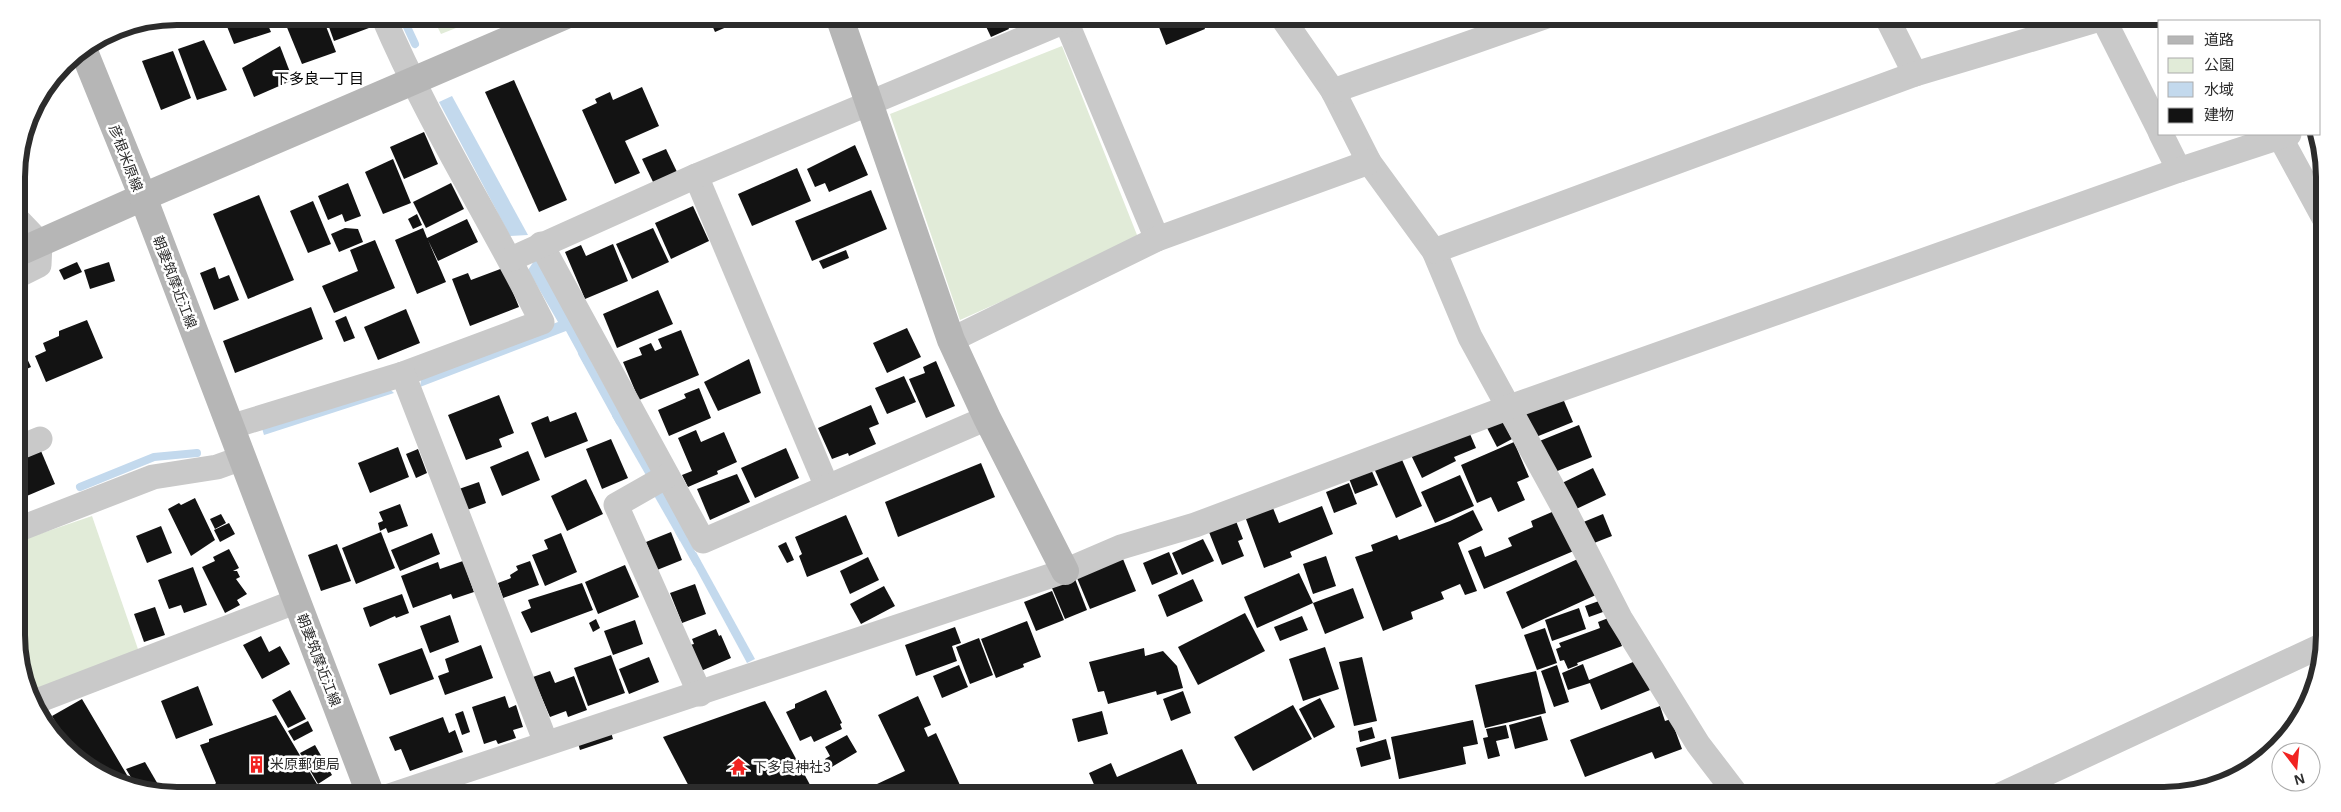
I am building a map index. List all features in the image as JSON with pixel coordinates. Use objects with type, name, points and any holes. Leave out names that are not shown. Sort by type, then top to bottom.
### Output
[{"type":"main road","points":[[142,197],[543,25]]},
{"type":"main road","points":[[842,25],[951,340],[986,418],[1066,571]]},
{"type":"main road","name":"彦根米原線","points":[[29,248],[142,197],[85,57]]},
{"type":"main road","name":"朝妻筑摩近江線","points":[[142,197],[368,787]]},
{"type":"street","points":[[387,25],[412,81],[526,252],[658,481],[703,541],[986,418]]},
{"type":"street","points":[[526,252],[696,176],[1057,25]]},
{"type":"street","points":[[1073,25],[1157,239]]},
{"type":"street","points":[[1287,25],[1333,91],[1369,162],[1434,251],[1470,338],[1561,503],[1620,618],[1698,744],[1730,787]]},
{"type":"street","points":[[1333,91],[1521,25]]},
{"type":"street","points":[[1890,25],[1915,74]]},
{"type":"street","points":[[1434,251],[1915,74],[2076,25]]},
{"type":"street","points":[[2106,25],[2158,128]]},
{"type":"street","points":[[2162,135],[2179,170]]},
{"type":"street","points":[[416,787],[1066,571],[1121,548],[1195,525],[1507,408],[2179,170],[2285,136],[2316,201]]},
{"type":"street","points":[[951,340],[1157,239],[1369,162]]},
{"type":"street","points":[[696,176],[827,487]]},
{"type":"street","points":[[25,272],[39,265],[29,248]]},
{"type":"street","points":[[230,427],[403,374],[542,322],[526,252]]},
{"type":"street","points":[[403,374],[546,743]]},
{"type":"street","points":[[25,526],[153,477],[217,467],[242,458]]},
{"type":"street","points":[[658,481],[616,505],[700,694]]},
{"type":"street","points":[[40,700],[297,601]]},
{"type":"street","points":[[2019,787],[2315,649]]},
{"type":"green space","points":[[436,25],[464,25],[441,34]]},
{"type":"green space","points":[[1062,46],[1139,240],[960,320],[890,114]]},
{"type":"green space","points":[[92,516],[139,652],[36,691],[28,664],[25,645],[25,539]]},
{"type":"water","points":[[452,96],[528,235],[510,236],[439,102]]},
{"type":"water","points":[[538,255],[594,359],[584,364],[566,331],[420,387],[422,372],[558,322],[528,270]]},
{"type":"water","points":[[385,385],[394,393],[264,435],[261,425]]},
{"type":"water","points":[[621,411],[655,473],[647,477],[612,416]]},
{"type":"water","points":[[661,487],[688,536],[680,541],[652,492]]},
{"type":"water","points":[[696,552],[755,659],[747,663],[689,556]]},
{"type":"building","points":[[226,25],[268,25],[271,32],[234,44]]},
{"type":"building","points":[[286,25],[326,25],[336,52],[302,64]]},
{"type":"building","points":[[328,25],[377,25],[334,41]]},
{"type":"building","points":[[712,25],[731,25],[715,32]]},
{"type":"building","points":[[985,25],[1007,25],[1009,29],[991,37]]},
{"type":"building","points":[[1158,25],[1203,25],[1205,29],[1166,45]]},
{"type":"building","points":[[204,40],[227,90],[197,100],[178,49]]},
{"type":"building","points":[[280,46],[293,80],[254,97],[242,68]]},
{"type":"building","points":[[173,51],[191,98],[161,110],[142,61]]},
{"type":"building","points":[[514,80],[567,200],[539,212],[485,92]]},
{"type":"building","points":[[642,87],[659,126],[625,141],[640,173],[615,184],[582,110],[597,103],[595,99],[610,92],[613,100]]},
{"type":"building","points":[[424,132],[438,164],[404,179],[390,147]]},
{"type":"building","points":[[855,145],[868,175],[829,192],[825,183],[815,187],[807,169]]},
{"type":"building","points":[[666,149],[678,174],[654,184],[642,159]]},
{"type":"building","points":[[393,159],[411,203],[383,214],[365,172]]},
{"type":"building","points":[[797,168],[811,201],[752,226],[738,194]]},
{"type":"building","points":[[348,183],[361,216],[345,222],[342,214],[328,220],[318,196]]},
{"type":"building","points":[[451,183],[464,209],[426,228],[413,202]]},
{"type":"building","points":[[871,190],[887,229],[812,261],[795,221]]},
{"type":"building","points":[[259,195],[294,280],[248,299],[213,214]]},
{"type":"building","points":[[313,201],[331,244],[308,253],[290,211]]},
{"type":"building","points":[[693,206],[709,241],[671,259],[655,223]]},
{"type":"building","points":[[417,214],[422,225],[413,229],[408,219]]},
{"type":"building","points":[[467,219],[478,242],[438,261],[428,240],[446,282],[417,294],[395,240],[423,228],[427,238]]},
{"type":"building","points":[[345,228],[358,229],[363,242],[339,252],[331,234]]},
{"type":"building","points":[[653,228],[669,262],[632,279],[616,244]]},
{"type":"building","points":[[375,240],[395,288],[334,313],[322,286],[358,271],[350,250]]},
{"type":"building","points":[[613,244],[628,281],[585,299],[565,252],[581,245],[586,256]]},
{"type":"building","points":[[846,250],[849,258],[823,269],[819,261]]},
{"type":"building","points":[[77,262],[82,272],[64,280],[59,270]]},
{"type":"building","points":[[109,262],[115,281],[90,289],[84,270]]},
{"type":"building","points":[[215,267],[219,279],[229,275],[239,300],[214,310],[200,273]]},
{"type":"building","points":[[503,268],[519,307],[470,326],[452,279],[468,273],[471,280]]},
{"type":"building","points":[[658,290],[673,324],[617,348],[603,314]]},
{"type":"building","points":[[311,307],[323,339],[235,373],[223,341]]},
{"type":"building","points":[[406,309],[420,343],[378,360],[364,327]]},
{"type":"building","points":[[346,316],[355,338],[344,342],[335,321]]},
{"type":"building","points":[[87,320],[103,358],[46,382],[35,356],[46,351],[43,343],[59,336],[59,331]]},
{"type":"building","points":[[907,328],[921,357],[887,373],[873,343]]},
{"type":"building","points":[[681,330],[699,375],[639,400],[623,362],[642,355],[639,348],[651,343],[655,351],[662,348],[658,339]]},
{"type":"building","points":[[25,354],[31,367],[25,370]]},
{"type":"building","points":[[749,359],[761,393],[718,411],[704,382]]},
{"type":"building","points":[[936,361],[955,406],[926,418],[909,379],[925,373],[923,367]]},
{"type":"building","points":[[904,376],[916,402],[887,414],[875,388]]},
{"type":"building","points":[[699,388],[711,418],[669,436],[658,410],[686,398],[684,394]]},
{"type":"building","points":[[1561,394],[1573,422],[1531,439],[1519,411]]},
{"type":"building","points":[[499,395],[514,433],[499,439],[502,447],[466,460],[448,415]]},
{"type":"building","points":[[871,405],[879,424],[869,428],[876,444],[849,456],[848,453],[832,459],[818,428]]},
{"type":"building","points":[[576,412],[588,441],[545,458],[531,423],[548,416],[550,422]]},
{"type":"building","points":[[1500,416],[1512,439],[1497,447],[1485,424]]},
{"type":"building","points":[[1579,425],[1592,457],[1550,474],[1537,442]]},
{"type":"building","points":[[1467,427],[1476,448],[1454,457],[1456,461],[1422,478],[1411,455]]},
{"type":"building","points":[[696,430],[701,442],[724,432],[737,462],[717,471],[718,474],[688,487],[682,475],[692,471],[678,438]]},
{"type":"building","points":[[611,439],[628,478],[602,489],[586,449]]},
{"type":"building","points":[[1514,442],[1529,477],[1517,482],[1525,500],[1498,512],[1491,497],[1477,503],[1461,465]]},
{"type":"building","points":[[398,447],[409,477],[370,493],[358,463]]},
{"type":"building","points":[[786,448],[799,478],[755,498],[741,468]]},
{"type":"building","points":[[418,449],[427,473],[416,478],[406,454]]},
{"type":"building","points":[[41,451],[55,484],[25,497],[25,458]]},
{"type":"building","points":[[528,451],[540,480],[502,496],[490,467]]},
{"type":"building","points":[[1400,455],[1422,506],[1396,518],[1373,466]]},
{"type":"building","points":[[981,463],[995,497],[898,537],[885,502]]},
{"type":"building","points":[[1370,467],[1378,485],[1355,494],[1348,476]]},
{"type":"building","points":[[1593,468],[1606,495],[1572,511],[1560,484]]},
{"type":"building","points":[[737,474],[750,502],[710,520],[697,489]]},
{"type":"building","points":[[1460,475],[1474,506],[1435,523],[1421,492]]},
{"type":"building","points":[[586,479],[603,514],[567,531],[551,496]]},
{"type":"building","points":[[479,482],[486,503],[467,510],[459,489]]},
{"type":"building","points":[[1349,483],[1357,504],[1334,513],[1326,492]]},
{"type":"building","points":[[195,498],[215,540],[191,556],[168,509]]},
{"type":"building","points":[[1271,503],[1279,523],[1322,506],[1333,534],[1290,552],[1292,557],[1264,568],[1243,511]]},
{"type":"building","points":[[400,504],[408,526],[388,533],[386,528],[380,531],[378,523],[383,521],[379,512]]},
{"type":"building","points":[[1559,509],[1576,550],[1484,589],[1468,551],[1481,546],[1485,557],[1512,546],[1508,538],[1533,527],[1531,521]]},
{"type":"building","points":[[1473,510],[1483,530],[1458,543],[1477,591],[1465,595],[1460,584],[1441,592],[1444,599],[1411,612],[1413,619],[1383,631],[1355,557],[1373,551],[1371,545],[1397,535],[1399,540],[1450,521]]},
{"type":"building","points":[[221,514],[226,523],[215,529],[210,519]]},
{"type":"building","points":[[1603,514],[1612,536],[1589,545],[1581,523]]},
{"type":"building","points":[[846,515],[863,554],[807,577],[799,556],[802,554],[795,537]]},
{"type":"building","points":[[1234,516],[1243,539],[1238,541],[1244,556],[1222,565],[1207,527]]},
{"type":"building","points":[[229,523],[235,534],[220,542],[214,530]]},
{"type":"building","points":[[161,526],[172,553],[147,563],[136,536]]},
{"type":"building","points":[[381,532],[395,568],[356,584],[342,548]]},
{"type":"building","points":[[671,532],[682,560],[657,570],[646,542]]},
{"type":"building","points":[[432,533],[440,554],[400,571],[391,550]]},
{"type":"building","points":[[561,533],[577,572],[545,586],[532,555],[548,549],[544,540]]},
{"type":"building","points":[[1203,539],[1214,561],[1182,575],[1172,553]]},
{"type":"building","points":[[786,542],[794,560],[787,563],[778,546]]},
{"type":"building","points":[[337,544],[351,581],[321,591],[308,555]]},
{"type":"building","points":[[229,549],[239,568],[233,571],[237,571],[240,577],[236,579],[247,594],[237,600],[240,605],[225,613],[202,567],[215,561],[213,557]]},
{"type":"building","points":[[1169,552],[1178,574],[1152,585],[1143,563]]},
{"type":"building","points":[[1326,556],[1336,586],[1313,594],[1303,564]]},
{"type":"building","points":[[868,557],[879,580],[850,594],[840,571]]},
{"type":"building","points":[[1582,557],[1598,594],[1522,629],[1506,592]]},
{"type":"building","points":[[1123,559],[1136,591],[1090,609],[1077,578]]},
{"type":"building","points":[[463,561],[474,592],[453,599],[451,594],[413,608],[401,576],[438,562],[440,569]]},
{"type":"building","points":[[530,561],[539,585],[503,598],[498,583],[511,578],[510,575],[518,570],[516,566]]},
{"type":"building","points":[[625,565],[639,597],[598,614],[585,582]]},
{"type":"building","points":[[193,567],[207,605],[184,613],[181,605],[169,609],[158,580]]},
{"type":"building","points":[[1299,573],[1313,603],[1257,628],[1244,597]]},
{"type":"building","points":[[1075,579],[1087,610],[1065,619],[1052,588]]},
{"type":"building","points":[[1193,579],[1203,601],[1167,617],[1158,595]]},
{"type":"building","points":[[582,583],[593,610],[531,633],[521,612],[531,608],[528,600]]},
{"type":"building","points":[[695,584],[706,614],[682,623],[670,593]]},
{"type":"building","points":[[884,586],[895,606],[861,624],[850,604]]},
{"type":"building","points":[[1353,588],[1364,618],[1325,634],[1313,603]]},
{"type":"building","points":[[1052,591],[1064,620],[1036,631],[1024,602]]},
{"type":"building","points":[[402,594],[409,613],[396,618],[395,616],[370,627],[363,608]]},
{"type":"building","points":[[1599,601],[1603,612],[1589,617],[1585,606]]},
{"type":"building","points":[[155,607],[165,635],[144,642],[134,614]]},
{"type":"building","points":[[1579,608],[1586,629],[1552,641],[1545,620]]},
{"type":"building","points":[[1245,613],[1265,651],[1198,685],[1178,647]]},
{"type":"building","points":[[450,615],[459,642],[430,653],[420,626]]},
{"type":"building","points":[[1302,616],[1308,630],[1280,641],[1274,627]]},
{"type":"building","points":[[1611,617],[1622,646],[1577,663],[1578,665],[1568,669],[1564,660],[1560,661],[1556,649],[1561,647],[1559,643],[1600,628],[1598,622]]},
{"type":"building","points":[[596,619],[600,628],[593,632],[589,623]]},
{"type":"building","points":[[635,620],[643,644],[613,655],[604,631]]},
{"type":"building","points":[[1027,621],[1041,657],[1023,664],[1024,667],[996,678],[981,639]]},
{"type":"building","points":[[955,627],[961,643],[952,646],[957,661],[916,676],[905,645]]},
{"type":"building","points":[[1545,628],[1557,663],[1537,670],[1524,635]]},
{"type":"building","points":[[716,629],[719,636],[721,635],[731,658],[701,671],[690,645],[694,644],[692,639]]},
{"type":"building","points":[[261,636],[269,652],[280,646],[290,664],[262,679],[243,645]]},
{"type":"building","points":[[979,638],[993,675],[970,684],[956,647]]},
{"type":"building","points":[[481,645],[493,678],[445,695],[438,676],[449,672],[445,659]]},
{"type":"building","points":[[1325,647],[1339,689],[1303,701],[1289,659]]},
{"type":"building","points":[[422,648],[434,679],[390,695],[378,664]]},
{"type":"building","points":[[1144,648],[1145,656],[1163,651],[1177,666],[1183,688],[1157,695],[1156,691],[1108,704],[1104,691],[1098,692],[1089,662]]},
{"type":"building","points":[[611,655],[625,693],[588,706],[574,668]]},
{"type":"building","points":[[649,657],[659,682],[629,694],[619,669]]},
{"type":"building","points":[[1362,657],[1377,721],[1354,726],[1339,662]]},
{"type":"building","points":[[1638,660],[1650,690],[1601,710],[1590,683],[1568,690],[1562,673],[1583,664],[1589,680]]},
{"type":"building","points":[[959,665],[968,687],[942,698],[933,676]]},
{"type":"building","points":[[1557,665],[1569,702],[1554,707],[1541,671]]},
{"type":"building","points":[[550,671],[555,683],[574,676],[587,710],[568,717],[566,711],[550,717],[533,677]]},
{"type":"building","points":[[1536,671],[1546,713],[1485,728],[1475,685]]},
{"type":"building","points":[[198,686],[213,725],[176,739],[161,701]]},
{"type":"building","points":[[290,690],[306,719],[288,728],[272,700]]},
{"type":"building","points":[[826,690],[842,723],[840,724],[842,729],[814,742],[811,736],[800,741],[786,712],[795,708],[795,704]]},
{"type":"building","points":[[1183,691],[1191,713],[1171,721],[1163,699]]},
{"type":"building","points":[[505,696],[509,708],[516,705],[523,727],[513,730],[516,738],[498,744],[496,740],[484,744],[472,707]]},
{"type":"building","points":[[918,696],[931,725],[924,728],[928,737],[936,733],[961,787],[878,787],[877,784],[905,771],[878,715]]},
{"type":"building","points":[[1320,698],[1335,727],[1314,738],[1299,709]]},
{"type":"building","points":[[82,699],[127,775],[123,777],[110,771],[78,750],[63,735],[52,716]]},
{"type":"building","name":"下多良神社3","points":[[765,701],[811,787],[689,787],[663,737]]},
{"type":"building","points":[[1293,705],[1312,739],[1253,771],[1234,737]]},
{"type":"building","points":[[1660,706],[1665,721],[1671,719],[1682,749],[1655,759],[1652,752],[1585,777],[1570,740]]},
{"type":"building","points":[[463,711],[470,732],[462,735],[455,714]]},
{"type":"building","points":[[1102,711],[1108,734],[1078,742],[1072,719]]},
{"type":"building","name":"米原郵便局","points":[[276,715],[319,787],[212,787],[216,783],[200,745],[209,742],[209,739]]},
{"type":"building","points":[[1541,716],[1548,740],[1515,749],[1509,725]]},
{"type":"building","points":[[443,717],[449,733],[455,730],[463,752],[410,771],[401,749],[395,751],[389,737]]},
{"type":"building","points":[[1473,720],[1478,744],[1463,747],[1466,764],[1399,779],[1391,737]]},
{"type":"building","points":[[308,721],[313,731],[294,741],[288,731]]},
{"type":"building","points":[[1506,725],[1509,738],[1496,741],[1500,756],[1488,759],[1483,738],[1488,737],[1486,729]]},
{"type":"building","points":[[1372,727],[1375,738],[1360,742],[1358,731]]},
{"type":"building","points":[[610,729],[613,739],[580,750],[577,740]]},
{"type":"building","points":[[847,735],[857,752],[830,768],[825,759],[830,756],[825,747]]},
{"type":"building","points":[[1386,739],[1391,759],[1361,767],[1356,748]]},
{"type":"building","points":[[315,745],[332,775],[318,784],[300,753]]},
{"type":"building","points":[[1182,749],[1199,787],[1095,787],[1089,773],[1111,763],[1117,777]]},
{"type":"building","points":[[145,762],[159,786],[133,780],[126,769]]},
{"type":"waterway","points":[[406,25],[415,44]]},
{"type":"waterway","points":[[582,353],[620,422]]},
{"type":"waterway","points":[[80,487],[154,457],[197,453]]},
{"type":"waterway","points":[[679,531],[697,563]]},
{"type":"place","name":"米原郵便局","points":[[256,764]]},
{"type":"place","name":"下多良神社3","points":[[739,767]]},
{"type":"district","name":"下多良一丁目","points":[[319,78]]}]
